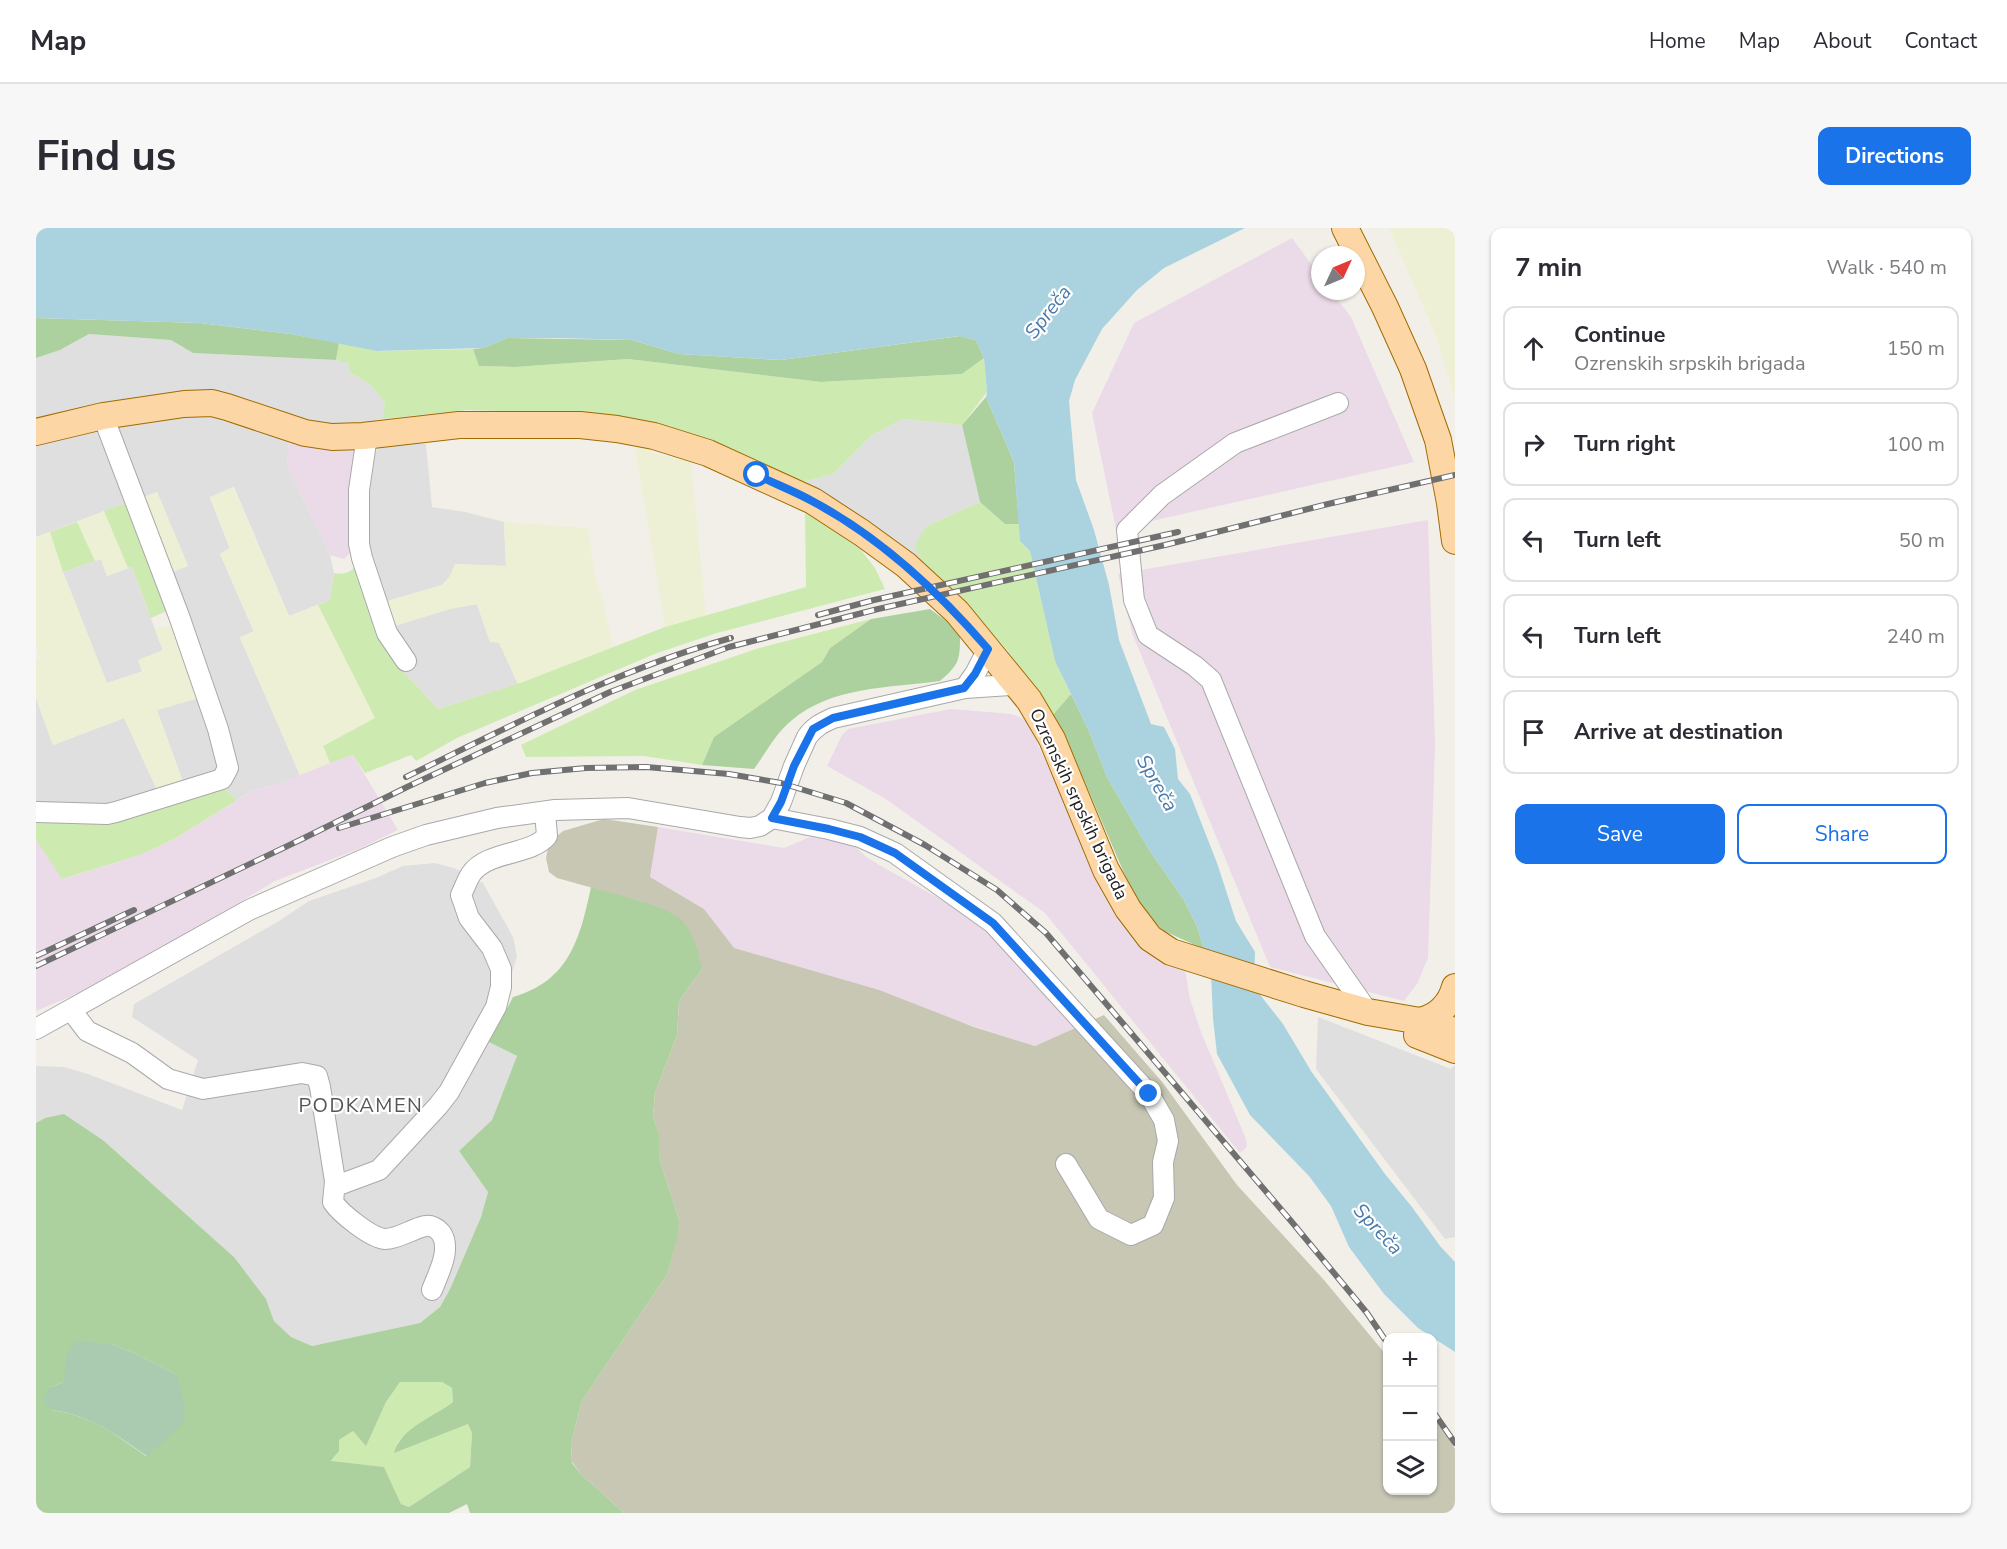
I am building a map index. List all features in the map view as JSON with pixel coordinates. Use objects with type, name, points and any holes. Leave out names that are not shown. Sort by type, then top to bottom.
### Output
[{"type":"main road","points":[[1348,232],[1413,369],[1438,440],[1455,542]]},
{"type":"main road","name":"Ozrenskih srpskih brigada","points":[[36,432],[103,416],[184,404],[212,404],[227,406],[305,433],[332,437],[367,436],[459,425],[580,425],[654,436],[708,453],[813,501],[906,565],[957,612],[1020,687],[1052,739],[1106,870],[1128,909],[1150,938],[1171,952],[1304,994],[1368,1012],[1420,1021],[1455,1031]]},
{"type":"main road","points":[[1420,1021],[1430,1019],[1441,1011],[1455,987]]},
{"type":"main road","name":"Ozrenskih srpskih brigada","points":[[1368,1012],[1455,1050]]},
{"type":"street","points":[[1338,403],[1235,442],[1162,495],[1127,530],[1134,600],[1149,635],[1195,666],[1211,680],[1315,936],[1368,1012]]},
{"type":"street","points":[[37,812],[79,814],[116,812],[222,779],[228,768],[218,729],[179,616],[103,416]]},
{"type":"street","points":[[367,436],[359,490],[359,544],[387,633],[406,661]]},
{"type":"street","points":[[964,688],[975,674],[988,649]]},
{"type":"street","points":[[36,1029],[249,910],[392,847],[426,835],[497,818],[544,812],[628,808],[750,828],[767,823],[772,818],[781,802],[798,756],[813,729],[833,718],[964,688],[1020,687]]},
{"type":"street","points":[[335,1181],[339,1184],[344,1183],[379,1170],[449,1092],[496,1007],[501,987],[501,969],[492,948],[469,918],[461,896],[472,872],[490,860],[534,845],[547,836],[544,812]]},
{"type":"street","points":[[772,818],[860,837],[895,853],[993,923],[1149,1094],[1164,1120],[1168,1141],[1163,1162],[1164,1198],[1153,1225],[1131,1235],[1099,1219],[1066,1164]]},
{"type":"street","points":[[71,1010],[87,1031],[132,1053],[168,1079],[203,1089],[302,1072],[316,1076],[320,1087],[335,1181],[333,1202],[340,1212],[378,1237],[387,1239],[428,1226],[437,1228],[445,1239],[444,1258],[432,1290]]},
{"type":"shaded area","points":[[1389,228],[1455,228],[1455,399],[1436,336]]},
{"type":"shaded area","points":[[1292,238],[1311,264],[1311,300],[1338,300],[1351,317],[1414,462],[1116,529],[1092,413],[1134,323]]},
{"type":"shaded area","points":[[89,334],[171,340],[193,353],[348,362],[350,373],[367,381],[380,394],[385,404],[382,419],[361,424],[327,425],[276,414],[36,419],[36,358],[60,350]]},
{"type":"shaded area","points":[[207,413],[289,437],[287,465],[330,555],[334,573],[330,600],[289,616],[234,487],[210,498],[230,549],[220,554],[254,632],[240,638],[300,775],[252,791],[237,800],[222,787],[231,781],[169,573],[188,566],[157,492],[141,498],[110,425]]},
{"type":"shaded area","points":[[903,419],[962,425],[980,502],[927,526],[922,563],[803,482],[833,474],[872,435]]},
{"type":"shaded area","points":[[101,426],[131,501],[36,537],[36,443]]},
{"type":"shaded area","points":[[289,437],[357,445],[354,545],[344,559],[330,555],[287,465]]},
{"type":"shaded area","points":[[393,442],[426,444],[432,507],[465,512],[504,522],[506,566],[455,564],[450,576],[442,585],[381,603],[369,560],[367,468],[376,451]]},
{"type":"shaded area","points":[[634,444],[662,455],[691,462],[706,616],[665,627]]},
{"type":"shaded area","points":[[233,487],[289,616],[318,605],[375,718],[323,746],[330,763],[300,775],[240,637],[254,631],[220,554],[230,548],[210,497]]},
{"type":"shaded area","points":[[157,492],[188,566],[169,573],[141,498]]},
{"type":"shaded area","points":[[104,511],[128,568],[107,576],[101,559],[95,561],[77,522]]},
{"type":"shaded area","points":[[1428,520],[1435,745],[1428,958],[1417,984],[1404,1001],[1270,967],[1132,633],[1118,574]]},
{"type":"shaded area","points":[[504,522],[588,528],[594,572],[603,600],[613,647],[518,684],[499,643],[490,642],[477,604],[450,609],[394,626],[381,603],[442,585],[450,576],[455,564],[506,566]]},
{"type":"shaded area","points":[[50,532],[63,572],[107,683],[142,672],[138,660],[163,650],[155,629],[177,624],[202,697],[157,710],[183,782],[157,790],[124,718],[53,745],[36,698],[36,659],[40,658],[36,648],[36,537]]},
{"type":"shaded area","points":[[101,559],[107,576],[132,567],[163,651],[143,671],[107,683],[63,572]]},
{"type":"shaded area","points":[[477,604],[490,642],[499,642],[518,684],[438,709],[401,669],[415,660],[394,626],[450,609]]},
{"type":"shaded area","points":[[202,697],[223,769],[183,782],[157,710]]},
{"type":"shaded area","points":[[36,698],[53,745],[124,718],[157,790],[105,809],[36,804]]},
{"type":"shaded area","points":[[951,709],[1011,714],[1023,718],[1029,725],[1100,881],[1154,953],[1185,970],[1190,999],[1201,1032],[1246,1139],[1247,1147],[1240,1153],[1045,913],[886,799],[827,766],[842,735],[848,729]]},
{"type":"shaded area","points":[[353,755],[398,830],[361,848],[275,881],[112,979],[36,1011],[36,840],[63,879],[140,855],[174,839],[252,791],[287,781],[307,771]]},
{"type":"shaded area","points":[[604,819],[658,827],[650,877],[704,909],[734,948],[879,990],[974,1027],[1035,1046],[1104,1015],[1163,1083],[1237,1185],[1324,1280],[1383,1351],[1383,1495],[1437,1495],[1437,1420],[1455,1449],[1455,1513],[624,1513],[582,1475],[572,1462],[571,1443],[582,1401],[668,1273],[680,1223],[659,1158],[659,1134],[653,1118],[655,1093],[677,1035],[679,1001],[702,969],[643,902],[557,878],[549,872],[546,858],[549,843],[563,831]]},
{"type":"shaded area","points":[[658,827],[784,848],[810,837],[853,844],[866,857],[987,925],[1081,1025],[1035,1046],[733,948],[704,909],[650,877]]},
{"type":"shaded area","points":[[435,863],[454,868],[483,883],[513,937],[517,956],[508,986],[480,1037],[517,1056],[492,1120],[459,1151],[488,1192],[481,1217],[440,1307],[420,1323],[312,1346],[291,1337],[274,1321],[266,1299],[234,1257],[104,1141],[45,1118],[36,1123],[36,1066],[64,1067],[88,1074],[182,1110],[198,1060],[132,1017],[134,1004],[279,921],[309,901],[376,878],[403,866]]},
{"type":"shaded area","points":[[1318,1017],[1451,1069],[1455,1065],[1455,1237],[1445,1239],[1316,1069]]},
{"type":"green space","points":[[36,318],[200,323],[291,334],[339,343],[336,360],[193,353],[171,340],[89,334],[60,350],[36,358]]},
{"type":"green space","points":[[960,336],[976,340],[984,358],[962,374],[821,382],[628,359],[515,367],[479,366],[473,349],[483,348],[507,338],[632,340],[679,354],[781,360]]},
{"type":"green space","points":[[339,343],[376,351],[473,349],[480,366],[515,367],[628,359],[821,382],[962,374],[984,358],[987,392],[962,425],[903,419],[872,435],[833,474],[803,482],[729,449],[588,414],[467,410],[382,419],[385,404],[375,389],[350,373],[348,363],[336,360]]},
{"type":"green space","points":[[986,397],[1014,462],[1019,524],[1005,524],[980,502],[962,425]]},
{"type":"green space","points":[[131,501],[169,610],[151,618],[132,567],[128,568],[104,511]]},
{"type":"green space","points":[[980,502],[1005,524],[1019,524],[1020,541],[1030,551],[1055,660],[1071,694],[1052,716],[1007,650],[969,607],[931,580],[915,547],[927,526]]},
{"type":"green space","points":[[805,511],[860,549],[875,568],[885,589],[717,633],[657,653],[457,738],[416,761],[411,755],[365,773],[353,755],[330,763],[323,746],[375,718],[318,605],[330,600],[334,573],[348,572],[358,563],[384,638],[401,669],[438,709],[523,682],[665,627],[806,587]]},
{"type":"green space","points":[[77,522],[95,561],[63,572],[50,532]]},
{"type":"green space","points":[[930,609],[949,623],[960,637],[957,662],[940,681],[862,690],[824,701],[791,721],[754,769],[702,765],[714,737],[822,662],[830,648],[871,619]]},
{"type":"green space","points":[[871,619],[830,648],[822,662],[714,737],[702,765],[644,756],[526,757],[521,745],[635,690],[759,648]]},
{"type":"green space","points":[[1071,694],[1107,777],[1148,848],[1184,900],[1197,926],[1204,949],[1164,931],[1148,916],[1134,896],[1071,750],[1052,716]]},
{"type":"green space","points":[[222,787],[237,800],[174,839],[140,855],[62,879],[36,840],[36,821],[103,824]]},
{"type":"green space","points":[[591,887],[649,904],[679,918],[695,942],[702,969],[679,1001],[677,1035],[655,1093],[653,1118],[659,1134],[659,1158],[680,1223],[668,1273],[582,1401],[571,1443],[572,1463],[624,1513],[470,1513],[467,1504],[449,1513],[36,1513],[36,1123],[45,1118],[64,1114],[104,1141],[234,1257],[266,1299],[274,1321],[291,1337],[312,1346],[420,1323],[440,1307],[450,1289],[481,1217],[488,1192],[459,1151],[492,1120],[517,1056],[489,1042],[513,997],[532,990],[547,980],[569,956],[582,924]],"holes":[[[111,1344],[177,1375],[146,1456],[91,1421],[52,1410],[50,1387],[64,1382]],[[400,1382],[442,1382],[452,1388],[453,1402],[410,1430],[398,1444],[394,1453],[468,1424],[472,1433],[470,1467],[409,1507],[401,1504],[384,1467],[331,1461],[339,1451],[339,1440],[353,1431],[366,1446],[386,1402]]]},
{"type":"green space","points":[[75,1341],[111,1344],[177,1375],[185,1405],[184,1423],[147,1456],[91,1421],[52,1410],[43,1399],[50,1387],[64,1382],[66,1356]]},
{"type":"green space","points":[[400,1382],[442,1382],[452,1388],[453,1402],[412,1429],[397,1443],[469,1424],[472,1433],[470,1467],[409,1507],[401,1504],[384,1467],[331,1462],[339,1451],[339,1440],[353,1431],[366,1445],[386,1402]]},
{"type":"water","name":"Spreča","points":[[36,228],[1245,228],[1164,268],[1137,290],[1102,329],[1075,380],[1069,401],[1076,480],[1094,530],[1109,585],[1119,640],[1151,724],[1164,727],[1175,749],[1178,779],[1190,794],[1217,863],[1236,921],[1255,952],[1254,987],[1283,1024],[1311,1071],[1385,1174],[1455,1262],[1455,1352],[1437,1340],[1437,1333],[1426,1333],[1418,1328],[1384,1294],[1349,1247],[1331,1206],[1309,1176],[1250,1115],[1217,1054],[1211,973],[1197,926],[1184,900],[1148,848],[1107,777],[1089,731],[1055,661],[1030,551],[1020,541],[1014,462],[986,397],[984,358],[976,340],[959,336],[781,360],[679,354],[632,340],[557,338],[507,338],[483,348],[376,351],[291,334],[200,323],[36,318]]},
{"type":"railway","points":[[36,966],[610,692],[729,647],[878,609],[1165,545],[1455,475]]},
{"type":"railway","points":[[818,615],[874,600],[1178,532]]},
{"type":"railway","points":[[406,777],[606,682],[731,638]]},
{"type":"railway","points":[[339,828],[485,783],[532,773],[586,768],[646,767],[729,774],[781,783],[846,803],[925,845],[997,890],[1046,933],[1291,1221],[1367,1313],[1383,1337]]},
{"type":"railway","points":[[36,956],[134,910]]},
{"type":"railway","points":[[1437,1417],[1455,1443]]},
{"type":"district","name":"PODKAMEN","points":[[361,1105]]},
{"type":"route","points":[[757,475],[813,501],[906,565],[957,612],[988,649],[983,662],[964,688],[833,718],[813,729],[807,737],[781,802],[772,818],[860,837],[895,853],[993,923],[1149,1094]]}]
